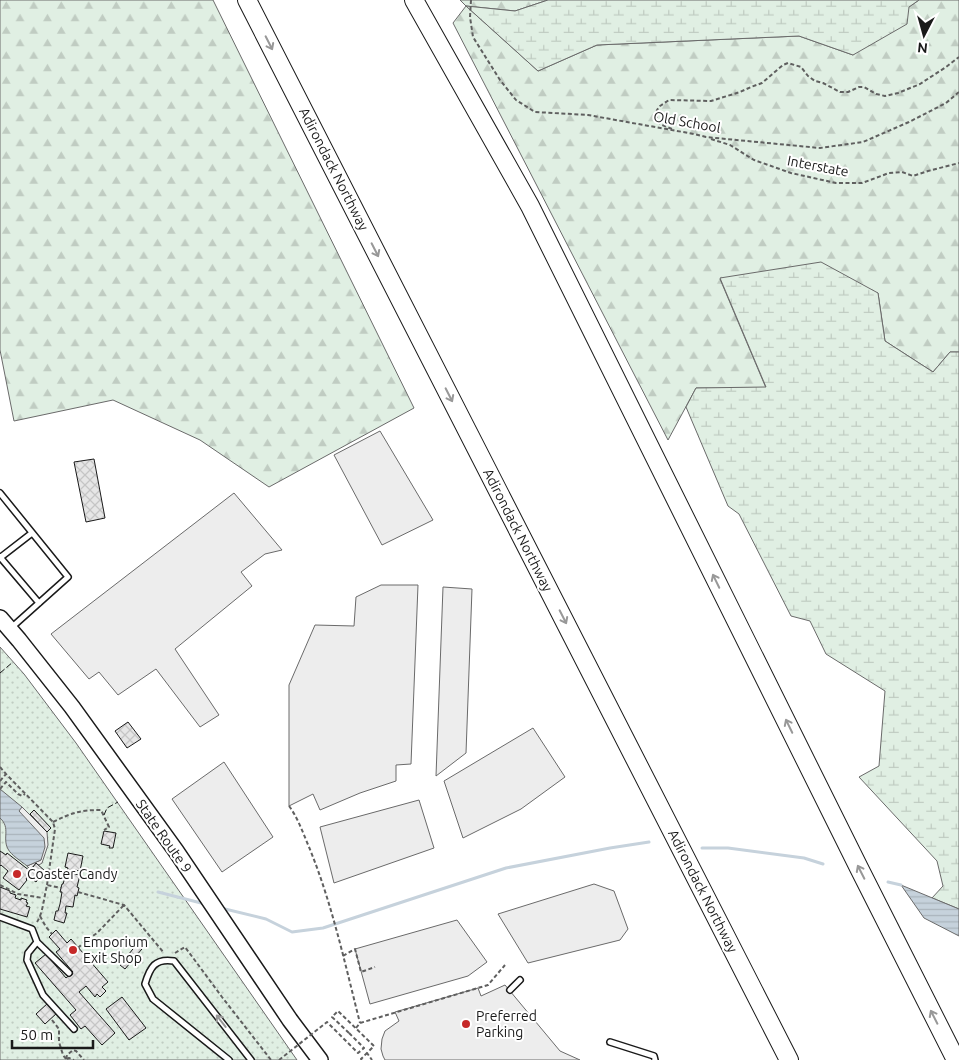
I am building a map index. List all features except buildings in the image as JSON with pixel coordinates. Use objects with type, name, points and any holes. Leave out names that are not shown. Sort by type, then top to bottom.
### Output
[{"type":"highway","name":"Adirondack Northway","points":[[247,0],[789,1060]]},
{"type":"highway","points":[[414,0],[530,206],[956,1060]]},
{"type":"main road","name":"State Route 9","points":[[5,624],[72,707],[176,850],[290,1020],[320,1060]]},
{"type":"lane","points":[[0,493],[68,577],[39,603],[5,624]]},
{"type":"lane","points":[[32,533],[0,557],[39,603]]},
{"type":"lane","points":[[0,916],[32,929],[37,942],[69,973]]},
{"type":"lane","points":[[32,929],[37,923]]},
{"type":"lane","points":[[37,942],[28,953],[26,960],[43,995],[74,1029]]},
{"type":"lane","points":[[229,1060],[153,999],[145,984],[148,973],[156,963],[164,959],[174,961],[250,1060]]},
{"type":"lane","points":[[510,990],[520,980]]},
{"type":"lane","points":[[610,1042],[654,1056],[655,1060]]},
{"type":"path","name":"Old School","points":[[471,0],[470,17],[473,37],[500,80],[516,100],[535,112],[588,116],[706,138],[820,148],[863,142],[946,103],[959,92]]},
{"type":"path","points":[[681,132],[660,124],[656,112],[660,106],[669,100],[711,101],[740,92],[762,83],[788,63],[801,67],[815,81],[840,92],[848,92],[864,87],[876,94],[885,96],[920,84],[959,56]]},
{"type":"path","name":"Interstate","points":[[706,138],[730,145],[754,160],[791,173],[836,183],[862,183],[889,173],[902,172],[913,176],[959,163]]},
{"type":"path","points":[[0,767],[53,822],[55,829],[47,885],[37,923]]},
{"type":"path","points":[[0,781],[6,774]]},
{"type":"path","points":[[0,789],[6,782],[18,794],[22,796],[25,794]]},
{"type":"path","points":[[289,806],[295,814],[315,862],[332,914],[360,1023]]},
{"type":"path","points":[[53,822],[68,814],[85,810],[101,810],[109,827],[104,830]]},
{"type":"path","points":[[0,885],[18,894],[43,898]]},
{"type":"path","points":[[47,885],[61,888]]},
{"type":"path","points":[[78,892],[124,904],[167,957]]},
{"type":"path","points":[[78,948],[83,942],[97,934],[124,904]]},
{"type":"path","points":[[40,916],[52,934]]},
{"type":"path","points":[[185,947],[271,1060]]},
{"type":"path","points":[[343,956],[355,949],[361,972],[376,967]]},
{"type":"path","points":[[356,1028],[360,1023],[488,985],[505,965]]},
{"type":"path","points":[[279,1060],[326,1022],[358,1053],[364,1048],[332,1017],[338,1011],[374,1046],[362,1060]]},
{"type":"path","points":[[52,1020],[59,1029],[59,1042],[66,1060]]},
{"type":"path","points":[[66,1060],[67,1055],[73,1050],[84,1060]]},
{"type":"path","points":[[367,1053],[372,1060]]},
{"type":"path","points":[[66,1060],[69,1058],[74,1060]]},
{"type":"green space","points":[[0,0],[213,0],[414,408],[269,487],[200,440],[113,400],[14,421],[0,350]]},
{"type":"green space","points":[[460,0],[548,0],[515,11],[466,6]]},
{"type":"green space","points":[[548,0],[919,0],[909,7],[907,24],[853,55],[799,36],[597,45],[538,71],[466,6],[515,11]]},
{"type":"green space","points":[[919,0],[959,0],[959,352],[950,352],[933,372],[885,341],[878,293],[720,279],[766,388],[696,388],[668,440],[453,23],[466,6],[538,71],[597,45],[799,36],[853,55]]},
{"type":"green space","points":[[821,262],[878,293],[885,341],[933,372],[950,352],[959,352],[959,909],[932,898],[943,886],[937,861],[859,777],[879,766],[885,691],[826,654],[810,621],[791,616],[739,514],[728,506],[686,407],[696,388],[766,387],[720,278]]},
{"type":"green space","points":[[0,647],[24,674],[76,743],[297,1060],[0,1060]]},
{"type":"shaded area","points":[[380,431],[433,520],[382,545],[334,455]]},
{"type":"shaded area","points":[[234,493],[282,550],[265,554],[241,572],[252,586],[175,649],[219,715],[200,727],[156,669],[118,695],[99,672],[89,679],[51,634]]},
{"type":"shaded area","points":[[381,585],[418,585],[411,764],[396,765],[396,781],[360,793],[320,810],[313,794],[289,806],[289,685],[315,625],[354,626],[356,597]]},
{"type":"shaded area","points":[[443,587],[472,589],[466,753],[436,776]]},
{"type":"shaded area","points":[[533,728],[565,777],[521,809],[463,838],[444,781]]},
{"type":"shaded area","points":[[224,762],[273,837],[222,872],[172,799]]},
{"type":"shaded area","points":[[0,789],[22,807],[19,811],[44,838],[45,847],[41,860],[27,866],[9,851],[6,845],[6,829],[0,818]]},
{"type":"shaded area","points":[[419,800],[434,848],[334,883],[320,827]]},
{"type":"shaded area","points":[[22,807],[47,832],[48,845],[42,863],[36,864],[30,869],[27,866],[41,860],[18,811]]},
{"type":"shaded area","points":[[594,884],[614,891],[628,929],[620,940],[528,963],[498,914]]},
{"type":"shaded area","points":[[901,885],[959,909],[959,936],[924,918]]},
{"type":"shaded area","points":[[457,920],[487,962],[468,976],[370,1004],[355,949]]},
{"type":"shaded area","name":"Preferred Parking","points":[[505,985],[560,1051],[580,1060],[385,1060],[381,1049],[382,1039],[385,1031],[399,1021],[395,1012],[478,988],[481,996]]},
{"type":"waterway","points":[[221,908],[266,919],[292,932],[323,928],[506,868],[649,842]]},
{"type":"waterway","points":[[702,848],[728,848],[804,858],[823,864]]},
{"type":"waterway","points":[[888,882],[901,885]]},
{"type":"waterway","points":[[158,892],[205,904]]},
{"type":"fence","points":[[0,673],[13,662]]},
{"type":"fence","points":[[104,815],[107,808],[118,802]]},
{"type":"place","name":"Coaster Candy","points":[[17,874]]},
{"type":"place","name":"Emporium Exit Shop","points":[[73,950]]},
{"type":"place","name":"Preferred Parking","points":[[466,1024]]}]
